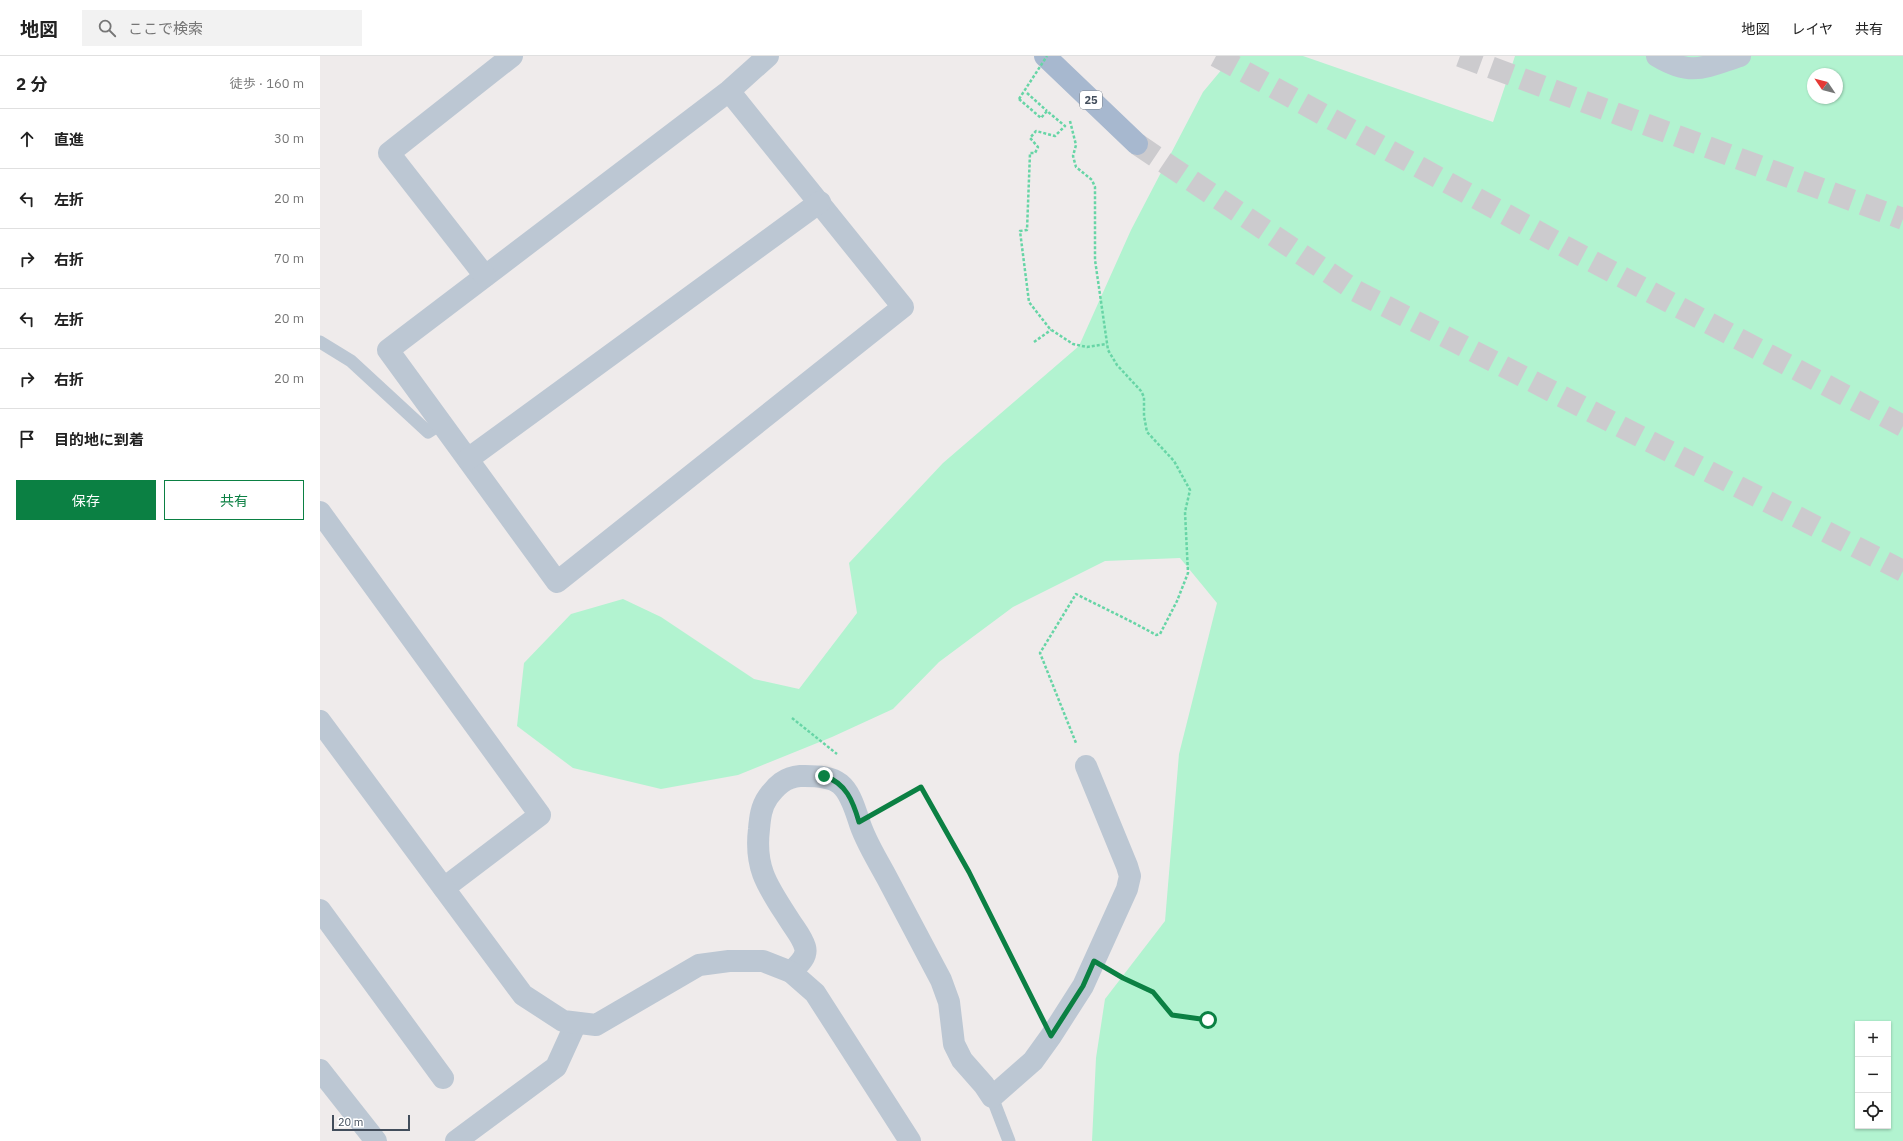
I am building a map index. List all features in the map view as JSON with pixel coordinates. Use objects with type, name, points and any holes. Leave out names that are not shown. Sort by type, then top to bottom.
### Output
[{"type":"main road","name":"25","points":[[1046,56],[1138,144]]},
{"type":"street","points":[[484,276],[389,153],[512,56]]},
{"type":"street","points":[[729,91],[820,202],[903,307],[557,582],[388,350],[729,91],[768,56]]},
{"type":"street","points":[[1657,56],[1670,64],[1691,69],[1704,67],[1740,56]]},
{"type":"street","points":[[468,459],[820,202]]},
{"type":"street","points":[[320,512],[540,815],[444,888]]},
{"type":"street","points":[[320,720],[523,995],[563,1021],[596,1025],[699,965],[729,961],[763,961],[791,972],[815,993],[910,1141]]},
{"type":"street","points":[[791,972],[805,956],[806,948],[769,888],[760,868],[758,840],[761,811],[766,799],[783,780],[797,776],[824,776],[832,779],[845,788],[856,810],[865,837],[941,980],[949,1002],[954,1044],[962,1060],[984,1085],[992,1097],[1034,1061],[1051,1036],[1083,986],[1127,889],[1130,876],[1086,766]]},
{"type":"street","points":[[320,910],[443,1078]]},
{"type":"street","points":[[456,1141],[556,1067],[576,1023]]},
{"type":"street","points":[[320,1070],[376,1141]]},
{"type":"lane","points":[[320,342],[351,361],[428,432],[442,424]]},
{"type":"lane","points":[[992,1097],[1009,1141]]},
{"type":"path","points":[[1046,56],[1019,99],[1042,118],[1047,111]]},
{"type":"path","points":[[1027,93],[1065,126],[1055,136],[1036,131],[1030,138],[1038,147],[1035,153],[1030,153],[1027,230],[1020,231],[1029,302],[1051,330],[1073,344],[1087,347],[1107,344]]},
{"type":"path","points":[[1070,121],[1076,145],[1073,156],[1076,167],[1092,180],[1095,187],[1096,266],[1108,350],[1114,360],[1141,391],[1144,397],[1147,432],[1174,461],[1188,485],[1190,496],[1185,512],[1189,564],[1188,572],[1177,600],[1160,634],[1156,635],[1076,594],[1040,652],[1086,766]]},
{"type":"path","points":[[1034,342],[1051,330]]},
{"type":"path","points":[[859,822],[921,787],[969,872],[1051,1036]]},
{"type":"path","points":[[1094,961],[1123,978],[1153,992],[1172,1015],[1208,1020]]},
{"type":"green space","points":[[1233,56],[1303,56],[1493,122],[1515,56],[1903,56],[1903,1141],[1092,1141],[1096,1058],[1105,999],[1165,921],[1179,754],[1217,603],[1180,558],[1105,561],[1013,607],[939,662],[893,709],[832,737],[738,775],[661,789],[573,768],[517,726],[524,663],[571,614],[623,599],[661,617],[754,679],[799,689],[857,613],[849,563],[943,463],[1079,346],[1131,230],[1203,92]]},
{"type":"tunnel","points":[[1216,56],[1573,251],[1903,426]]},
{"type":"tunnel","points":[[1460,56],[1903,219]]},
{"type":"tunnel","points":[[1137,144],[1356,291],[1903,571]]},
{"type":"route","points":[[824,776],[838,782],[845,788],[856,810],[859,822],[921,787],[969,872],[1051,1036],[1083,986],[1094,961],[1123,978],[1153,992],[1172,1015],[1208,1020]]}]
